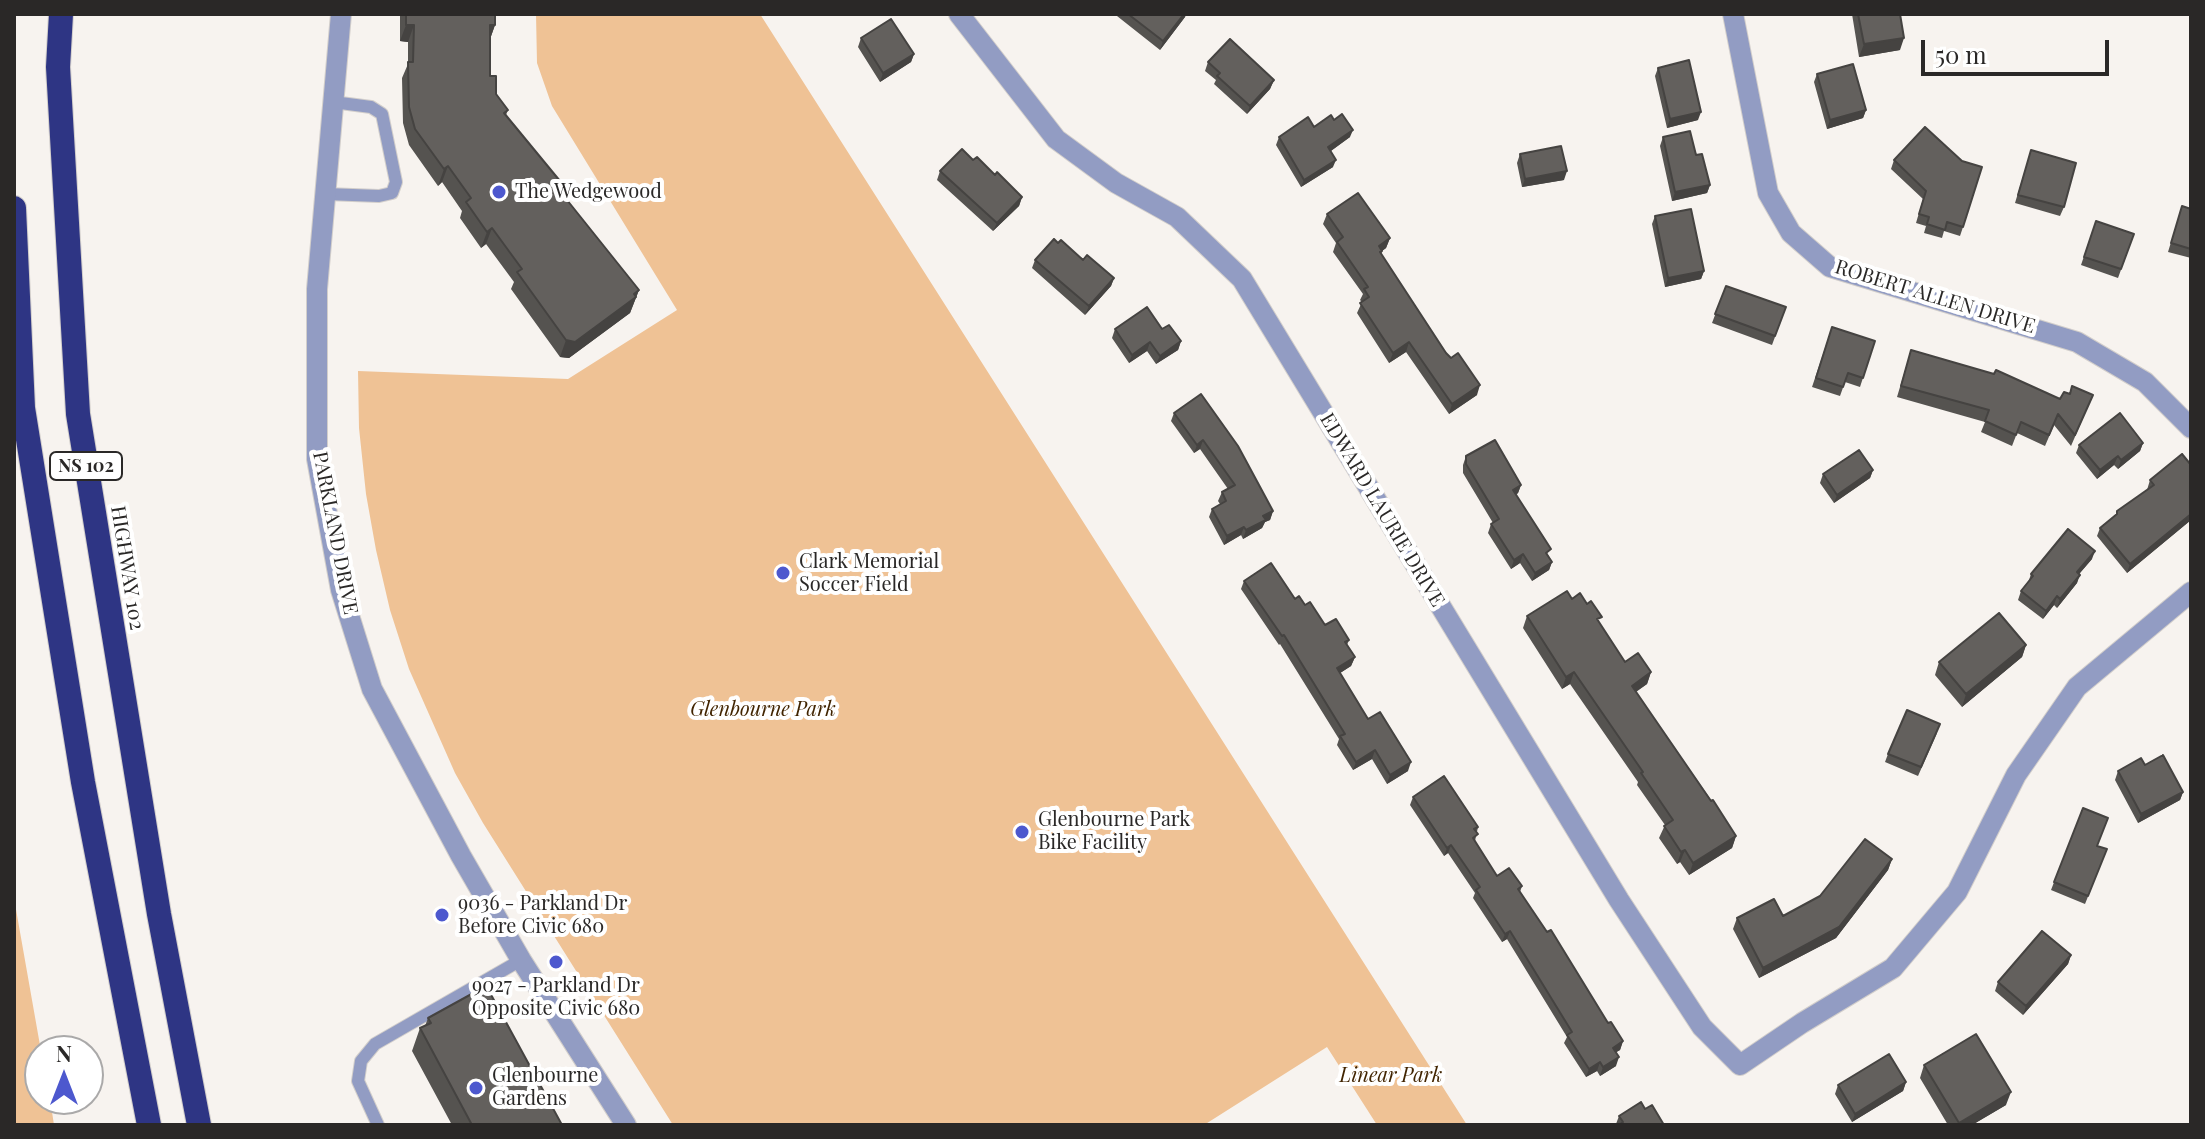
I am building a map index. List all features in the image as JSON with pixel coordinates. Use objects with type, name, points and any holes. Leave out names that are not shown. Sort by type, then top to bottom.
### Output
[{"type":"highway","name":"HIGHWAY 102","points":[[61,14],[58,67],[78,414],[159,914],[199,1125]]},
{"type":"highway","name":"NS 102","points":[[14,208],[23,408],[83,782],[149,1125]]},
{"type":"street","name":"PARKLAND DRIVE","points":[[341,14],[317,289],[317,459],[341,590],[372,689],[461,856],[521,960],[626,1125]]},
{"type":"street","name":"EDWARD LAURIE DRIVE","points":[[959,14],[1056,139],[1116,183],[1177,217],[1242,279],[1619,900],[1702,1027],[1740,1065],[1893,968],[1957,892],[2016,775],[2077,687],[2191,592]]},
{"type":"street","name":"ROBERT ALLEN DRIVE","points":[[1733,14],[1768,193],[1791,233],[1830,267],[2077,342],[2145,382],[2191,428]]},
{"type":"lane","points":[[326,194],[379,196],[392,193],[396,182],[382,114],[371,107],[333,102]]},
{"type":"lane","points":[[378,1125],[358,1081],[361,1061],[375,1044],[521,960]]},
{"type":"green space","name":"Glenbourne Park","points":[[536,14],[760,14],[1467,1125],[1377,1125],[1327,1047],[1204,1125],[673,1125],[483,823],[455,773],[409,669],[390,610],[366,494],[359,428],[358,371],[568,379],[677,310],[552,106],[537,63]]},
{"type":"green space","points":[[14,898],[38,1035],[24,1035],[24,1115],[52,1115],[54,1125],[14,1125]]},
{"type":"building","name":"The Wedgewood","points":[[406,14],[495,14],[495,25],[490,25],[490,76],[496,76],[496,94],[508,110],[504,113],[560,181],[555,185],[639,290],[634,294],[636,297],[575,342],[566,340],[517,272],[522,269],[492,228],[487,232],[466,202],[471,198],[448,166],[444,169],[415,129],[409,107],[408,62],[413,62],[414,25],[406,25]]},
{"type":"building","points":[[1128,14],[1184,14],[1163,41]]},
{"type":"building","points":[[1858,14],[1900,14],[1904,38],[1864,44]]},
{"type":"building","points":[[891,19],[914,54],[883,73],[861,38]]},
{"type":"building","points":[[1230,39],[1274,80],[1250,106],[1217,76],[1220,73],[1208,62]]},
{"type":"building","points":[[1689,60],[1701,112],[1670,119],[1658,68]]},
{"type":"building","points":[[1853,64],[1866,110],[1830,120],[1817,74]]},
{"type":"building","points":[[1342,114],[1353,130],[1328,147],[1336,160],[1304,180],[1279,137],[1308,117],[1314,127],[1331,115],[1334,120]]},
{"type":"building","points":[[1925,127],[1962,161],[1982,167],[1963,227],[1947,222],[1945,230],[1927,224],[1929,217],[1919,214],[1926,191],[1894,160]]},
{"type":"building","points":[[1690,131],[1696,155],[1702,154],[1710,185],[1675,192],[1663,137]]},
{"type":"building","points":[[1561,146],[1567,171],[1525,179],[1520,154]]},
{"type":"building","points":[[962,149],[973,160],[977,157],[995,175],[997,172],[1022,197],[997,223],[940,171]]},
{"type":"building","points":[[2031,150],[2076,163],[2064,207],[2018,195]]},
{"type":"building","points":[[1358,193],[1390,238],[1379,246],[1380,252],[1446,353],[1451,358],[1458,353],[1480,385],[1452,404],[1409,342],[1393,353],[1360,303],[1369,297],[1364,289],[1368,287],[1337,242],[1343,237],[1327,214]]},
{"type":"building","points":[[2182,206],[2191,209],[2191,249],[2171,243]]},
{"type":"building","points":[[1691,209],[1704,271],[1668,278],[1655,216]]},
{"type":"building","points":[[2096,221],[2134,234],[2121,269],[2084,257]]},
{"type":"building","points":[[1054,239],[1058,243],[1061,240],[1083,260],[1087,255],[1114,278],[1089,306],[1035,260]]},
{"type":"building","points":[[1726,286],[1786,307],[1775,336],[1715,314]]},
{"type":"building","points":[[1147,307],[1162,329],[1169,325],[1181,341],[1160,356],[1150,342],[1132,355],[1115,329]]},
{"type":"building","points":[[1832,327],[1875,341],[1863,378],[1848,373],[1843,387],[1816,378]]},
{"type":"building","points":[[1911,350],[1994,374],[1996,370],[2060,399],[2064,392],[2070,394],[2072,386],[2093,395],[2075,435],[2058,414],[2049,435],[2021,422],[2016,435],[1985,421],[1989,410],[1901,386]]},
{"type":"building","points":[[1201,394],[1238,446],[1273,511],[1263,516],[1266,520],[1227,536],[1212,509],[1226,501],[1222,492],[1235,485],[1203,440],[1197,445],[1174,413]]},
{"type":"building","points":[[2120,413],[2143,443],[2121,460],[2118,456],[2100,470],[2079,445]]},
{"type":"building","points":[[1495,440],[1521,485],[1513,490],[1551,549],[1546,553],[1552,562],[1535,573],[1523,554],[1514,560],[1491,524],[1499,519],[1466,464],[1466,456]]},
{"type":"building","points":[[1859,450],[1873,470],[1837,495],[1823,474]]},
{"type":"building","points":[[2182,454],[2191,465],[2191,514],[2130,564],[2100,528],[2117,511],[2154,485],[2150,480]]},
{"type":"building","points":[[2068,529],[2095,551],[2077,572],[2080,575],[2046,611],[2021,591]]},
{"type":"building","points":[[1271,563],[1295,599],[1299,596],[1305,605],[1310,602],[1325,625],[1336,619],[1355,657],[1337,668],[1368,719],[1380,712],[1411,762],[1390,775],[1375,750],[1356,762],[1340,736],[1345,734],[1284,635],[1244,581]]},
{"type":"building","points":[[1567,591],[1572,599],[1580,593],[1587,604],[1591,601],[1602,617],[1597,619],[1625,662],[1638,653],[1651,672],[1632,686],[1736,836],[1693,863],[1685,850],[1681,852],[1664,826],[1673,820],[1643,772],[1574,672],[1566,677],[1527,616]]},
{"type":"building","points":[[1999,613],[2026,645],[1966,694],[1939,662]]},
{"type":"building","points":[[1907,710],[1940,724],[1921,767],[1888,754]]},
{"type":"building","points":[[2163,755],[2183,792],[2141,814],[2118,771],[2141,758],[2145,765]]},
{"type":"building","points":[[1444,776],[1478,827],[1474,829],[1478,834],[1473,838],[1497,876],[1509,868],[1522,886],[1518,889],[1547,932],[1551,930],[1608,1023],[1611,1022],[1623,1041],[1613,1048],[1619,1057],[1603,1067],[1600,1062],[1589,1069],[1567,1035],[1572,1032],[1510,931],[1505,934],[1476,890],[1480,887],[1451,845],[1447,848],[1413,797]]},
{"type":"building","points":[[2083,808],[2108,818],[2097,846],[2107,849],[2088,896],[2054,882]]},
{"type":"building","points":[[1865,839],[1892,859],[1839,927],[1763,968],[1737,918],[1774,899],[1783,916],[1820,896]]},
{"type":"building","points":[[2042,931],[2071,955],[2026,1006],[1998,982]]},
{"type":"building","name":"Glenbourne Gardens","points":[[477,991],[480,996],[489,991],[562,1125],[472,1125],[420,1028],[431,1023],[428,1018]]},
{"type":"building","points":[[1976,1034],[2011,1092],[1959,1123],[1924,1065]]},
{"type":"building","points":[[1889,1054],[1906,1082],[1855,1114],[1838,1085]]},
{"type":"building","points":[[1641,1102],[1645,1109],[1652,1105],[1664,1125],[1619,1125],[1623,1122],[1619,1116]]},
{"type":"place","name":"The Wedgewood","points":[[499,192]]},
{"type":"place","name":"Clark Memorial Soccer Field","points":[[783,573]]},
{"type":"place","name":"Glenbourne Park Bike Facility","points":[[1022,832]]},
{"type":"place","name":"9036 - Parkland Dr Before Civic 680","points":[[442,915]]},
{"type":"place","name":"9027 - Parkland Dr Opposite Civic 680","points":[[556,962]]},
{"type":"place","name":"Glenbourne Gardens","points":[[476,1088]]},
{"type":"park label","name":"Linear Park","points":[[1391,1076]]}]
